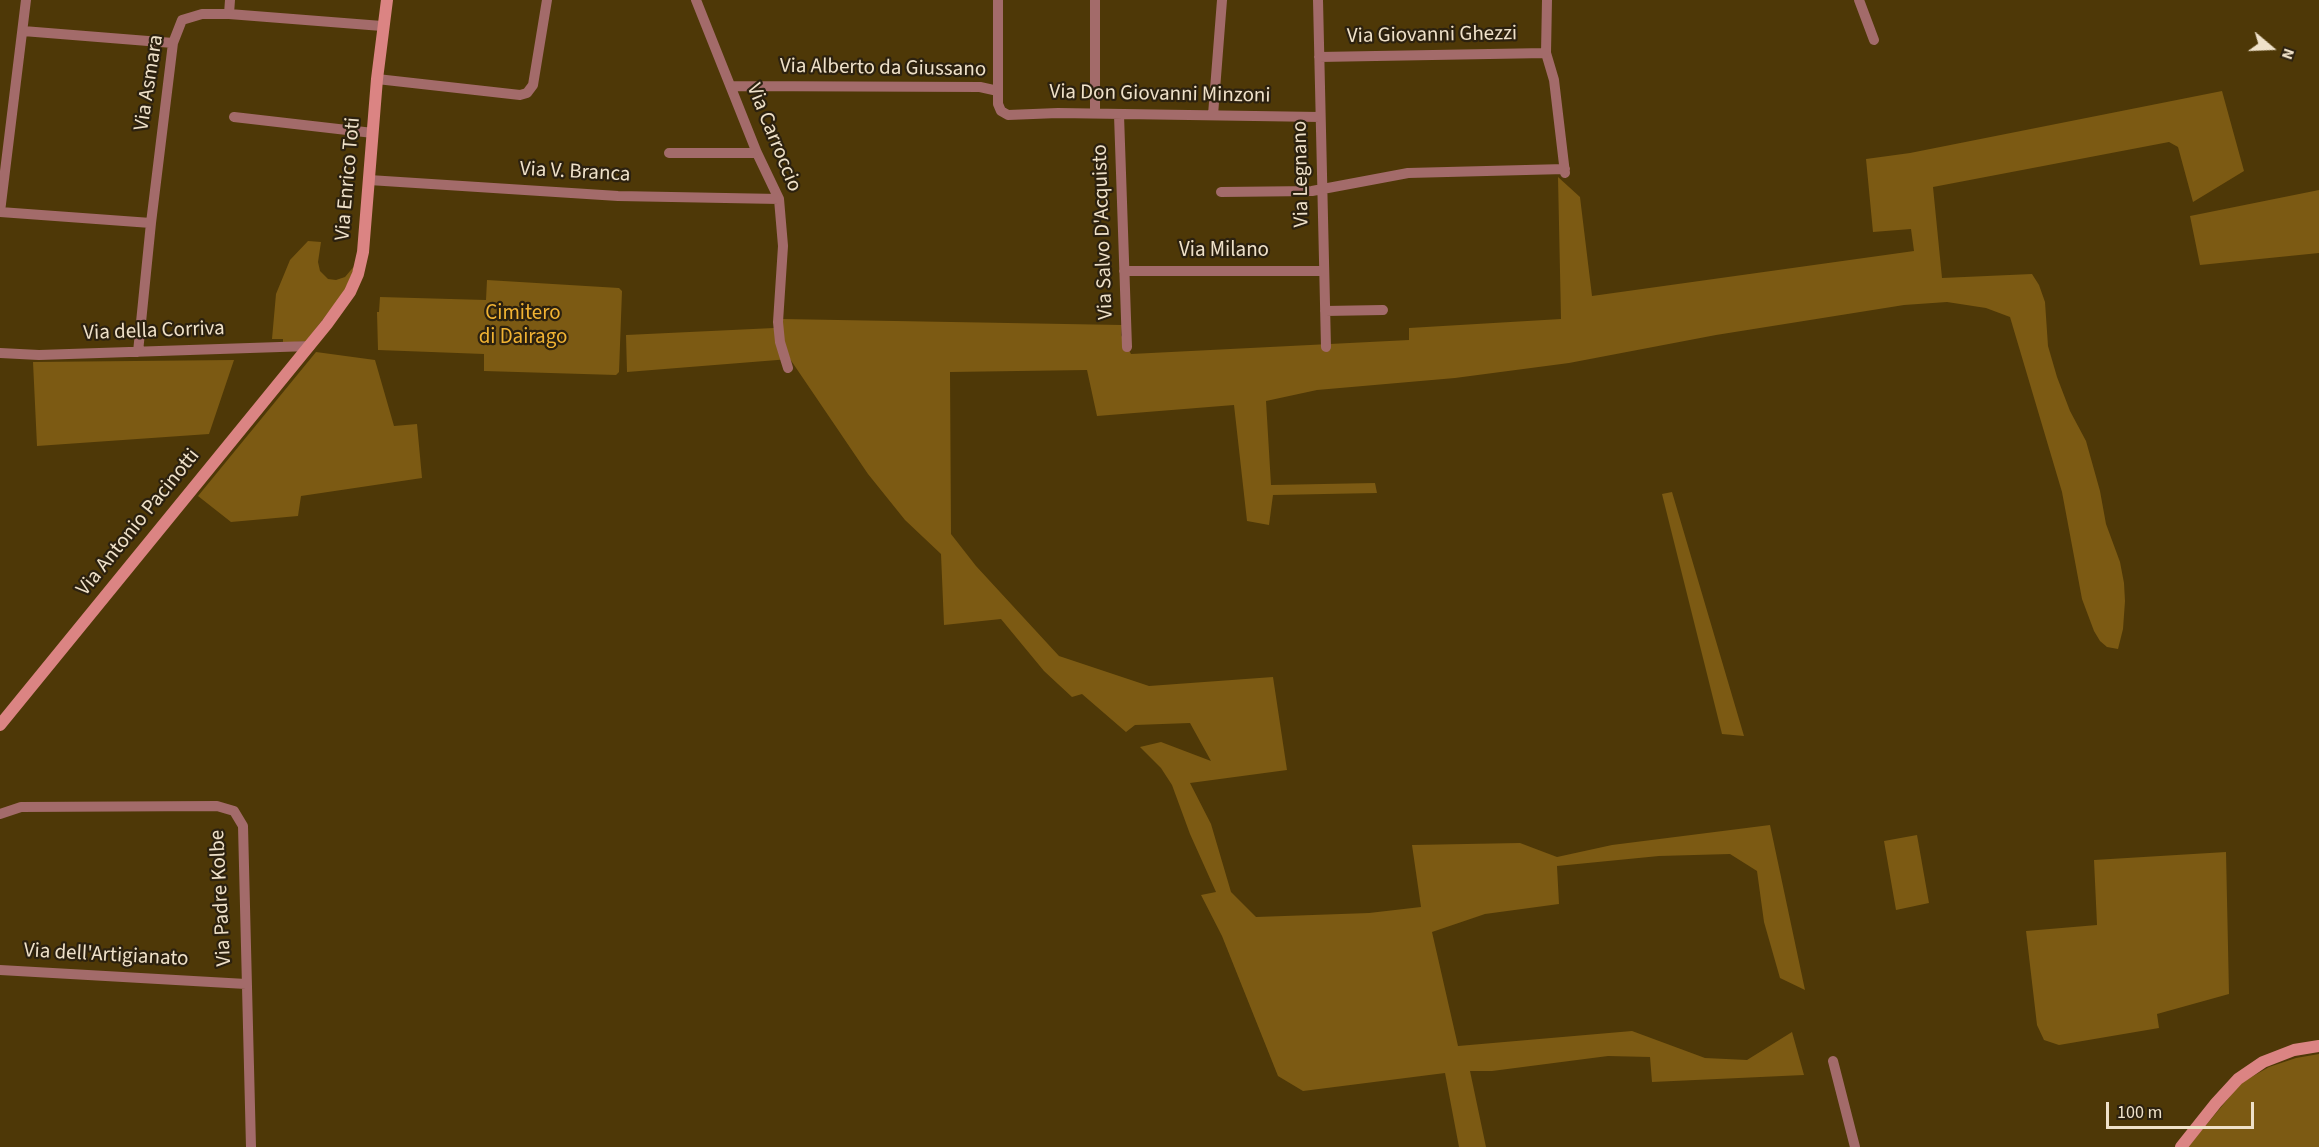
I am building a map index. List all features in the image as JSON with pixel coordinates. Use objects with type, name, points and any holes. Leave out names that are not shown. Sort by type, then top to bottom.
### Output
[{"type":"street","points":[[26,0],[0,212],[151,223]]},
{"type":"street","points":[[229,14],[230,0]]},
{"type":"street","name":"Via Enrico Toti","points":[[310,346],[350,292],[358,274],[363,252],[382,26],[387,0]]},
{"type":"street","points":[[377,79],[520,96],[527,93],[533,85],[547,0]]},
{"type":"street","name":"Via Carroccio","points":[[696,0],[779,199],[783,246],[778,322],[780,342],[788,368]]},
{"type":"street","points":[[998,0],[999,91]]},
{"type":"street","points":[[1095,0],[1095,113]]},
{"type":"street","points":[[1213,115],[1222,0]]},
{"type":"street","name":"Via Legnano","points":[[1318,0],[1326,347]]},
{"type":"street","points":[[1221,192],[1312,191],[1408,173],[1565,171],[1554,80],[1546,53],[1547,0]]},
{"type":"street","points":[[1859,0],[1874,40]]},
{"type":"street","name":"Via Asmara","points":[[138,352],[173,43],[182,20],[202,14],[229,14],[382,26]]},
{"type":"street","points":[[22,31],[173,43]]},
{"type":"street","name":"Via Giovanni Ghezzi","points":[[1319,57],[1546,53]]},
{"type":"street","name":"Via Alberto da Giussano","points":[[731,86],[980,87],[999,91]]},
{"type":"street","name":"Via Don Giovanni Minzoni","points":[[999,91],[1001,111],[1008,115],[1095,113],[1320,117]]},
{"type":"street","name":"Via Salvo D'Acquisto","points":[[1119,115],[1127,347]]},
{"type":"street","points":[[234,117],[373,133]]},
{"type":"street","points":[[669,153],[758,153]]},
{"type":"street","name":"Via V. Branca","points":[[369,180],[618,196],[779,199]]},
{"type":"street","name":"Via Milano","points":[[1124,271],[1324,271]]},
{"type":"street","points":[[1325,311],[1383,310]]},
{"type":"street","name":"Via della Corriva","points":[[0,353],[39,355],[310,346]]},
{"type":"street","name":"Via Antonio Pacinotti","points":[[0,725],[310,346]]},
{"type":"street","name":"Via Padre Kolbe","points":[[0,814],[21,807],[217,806],[234,811],[243,826],[250,1147]]},
{"type":"street","name":"Via dell'Artigianato","points":[[0,970],[246,984]]},
{"type":"street","points":[[2181,1147],[2238,1079],[2263,1062],[2294,1050],[2319,1046]]},
{"type":"street","points":[[1833,1061],[1855,1147]]},
{"type":"green space","points":[[2222,91],[2244,171],[2193,202],[2178,147],[2169,142],[1933,187],[1942,278],[2032,274],[2039,285],[2045,302],[2048,346],[2057,377],[2070,411],[2086,441],[2100,491],[2106,524],[2120,562],[2125,601],[2123,629],[2118,649],[2107,647],[2100,641],[2082,599],[2062,492],[2010,317],[1986,308],[1947,302],[1904,305],[1716,335],[1569,363],[1455,378],[1317,390],[1266,401],[1271,485],[1375,483],[1377,493],[1273,495],[1269,525],[1247,521],[1234,405],[1097,416],[1087,370],[950,372],[951,534],[976,566],[1059,656],[1149,686],[1273,677],[1287,770],[1190,783],[1211,824],[1231,892],[1256,917],[1369,913],[1421,907],[1412,845],[1520,843],[1557,857],[1612,845],[1770,825],[1805,990],[1780,978],[1764,922],[1757,871],[1730,854],[1659,856],[1557,866],[1559,904],[1485,914],[1432,932],[1458,1046],[1632,1031],[1705,1058],[1747,1060],[1792,1032],[1804,1075],[1652,1082],[1650,1057],[1608,1056],[1492,1071],[1470,1071],[1486,1147],[1459,1147],[1445,1073],[1303,1091],[1278,1076],[1222,936],[1201,895],[1216,892],[1190,834],[1172,785],[1161,768],[1140,747],[1161,742],[1211,761],[1190,723],[1135,725],[1126,732],[1082,694],[1072,697],[1044,671],[1001,619],[944,625],[941,554],[905,520],[868,474],[790,359],[627,372],[626,335],[774,328],[782,319],[1122,325],[1121,335],[1131,354],[1409,340],[1409,328],[1561,319],[1558,177],[1580,197],[1592,296],[1914,251],[1911,229],[1873,232],[1866,159],[1910,153]]},
{"type":"green space","points":[[2319,190],[2319,253],[2200,265],[2190,216]]},
{"type":"green space","points":[[308,241],[321,242],[318,262],[320,271],[328,279],[336,280],[345,277],[356,264],[344,292],[306,341],[283,343],[283,339],[272,339],[276,294],[290,260]]},
{"type":"green space","name":"Cimitero di Dairago","points":[[487,280],[619,288],[622,291],[619,372],[616,375],[484,371],[484,354],[378,350],[377,312],[379,312],[380,297],[486,300]]},
{"type":"green space","points":[[316,352],[375,360],[394,426],[417,424],[422,478],[301,496],[298,516],[231,522],[198,496]]},
{"type":"green space","points":[[234,360],[209,434],[37,446],[33,362]]},
{"type":"green space","points":[[1672,492],[1744,736],[1722,734],[1662,494]]},
{"type":"green space","points":[[1917,835],[1929,903],[1896,910],[1884,841]]},
{"type":"green space","points":[[2226,852],[2229,994],[2157,1014],[2159,1028],[2059,1045],[2044,1040],[2037,1025],[2026,931],[2097,925],[2094,860]]},
{"type":"green space","points":[[2319,1054],[2319,1147],[2188,1147],[2241,1083],[2269,1067],[2296,1058]]}]
